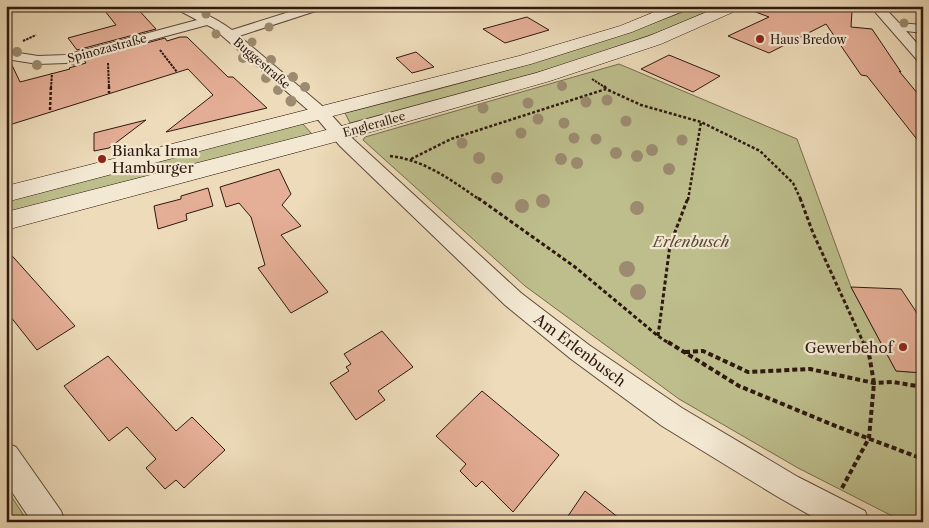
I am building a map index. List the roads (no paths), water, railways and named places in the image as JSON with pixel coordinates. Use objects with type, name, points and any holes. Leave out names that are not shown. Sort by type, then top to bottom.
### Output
[{"type":"main road","name":"Englerallee","points":[[6,194],[321,114],[577,44],[626,29],[683,6]]},
{"type":"main road","name":"Englerallee","points":[[6,221],[338,134],[543,77],[655,40],[735,6]]},
{"type":"street","name":"Buggestraße","points":[[176,6],[217,25],[230,35],[321,114],[338,134]]},
{"type":"street","points":[[230,35],[321,6]]},
{"type":"street","points":[[876,6],[923,58]]},
{"type":"street","name":"Spinozastraße","points":[[6,55],[51,61],[108,48],[206,20]]},
{"type":"street","points":[[896,27],[923,29]]},
{"type":"street","name":"Am Erlenbusch","points":[[338,134],[513,299],[580,352],[672,417],[788,487],[842,516]]},
{"type":"street","points":[[6,457],[50,522]]},
{"type":"place","name":"Haus Bredow","points":[[760,39]]},
{"type":"place","name":"Bianka Irma Hamburger","points":[[102,159]]},
{"type":"place","name":"Gewerbehof","points":[[903,347]]},
{"type":"park label","name":"Erlenbusch","points":[[691,241]]}]
